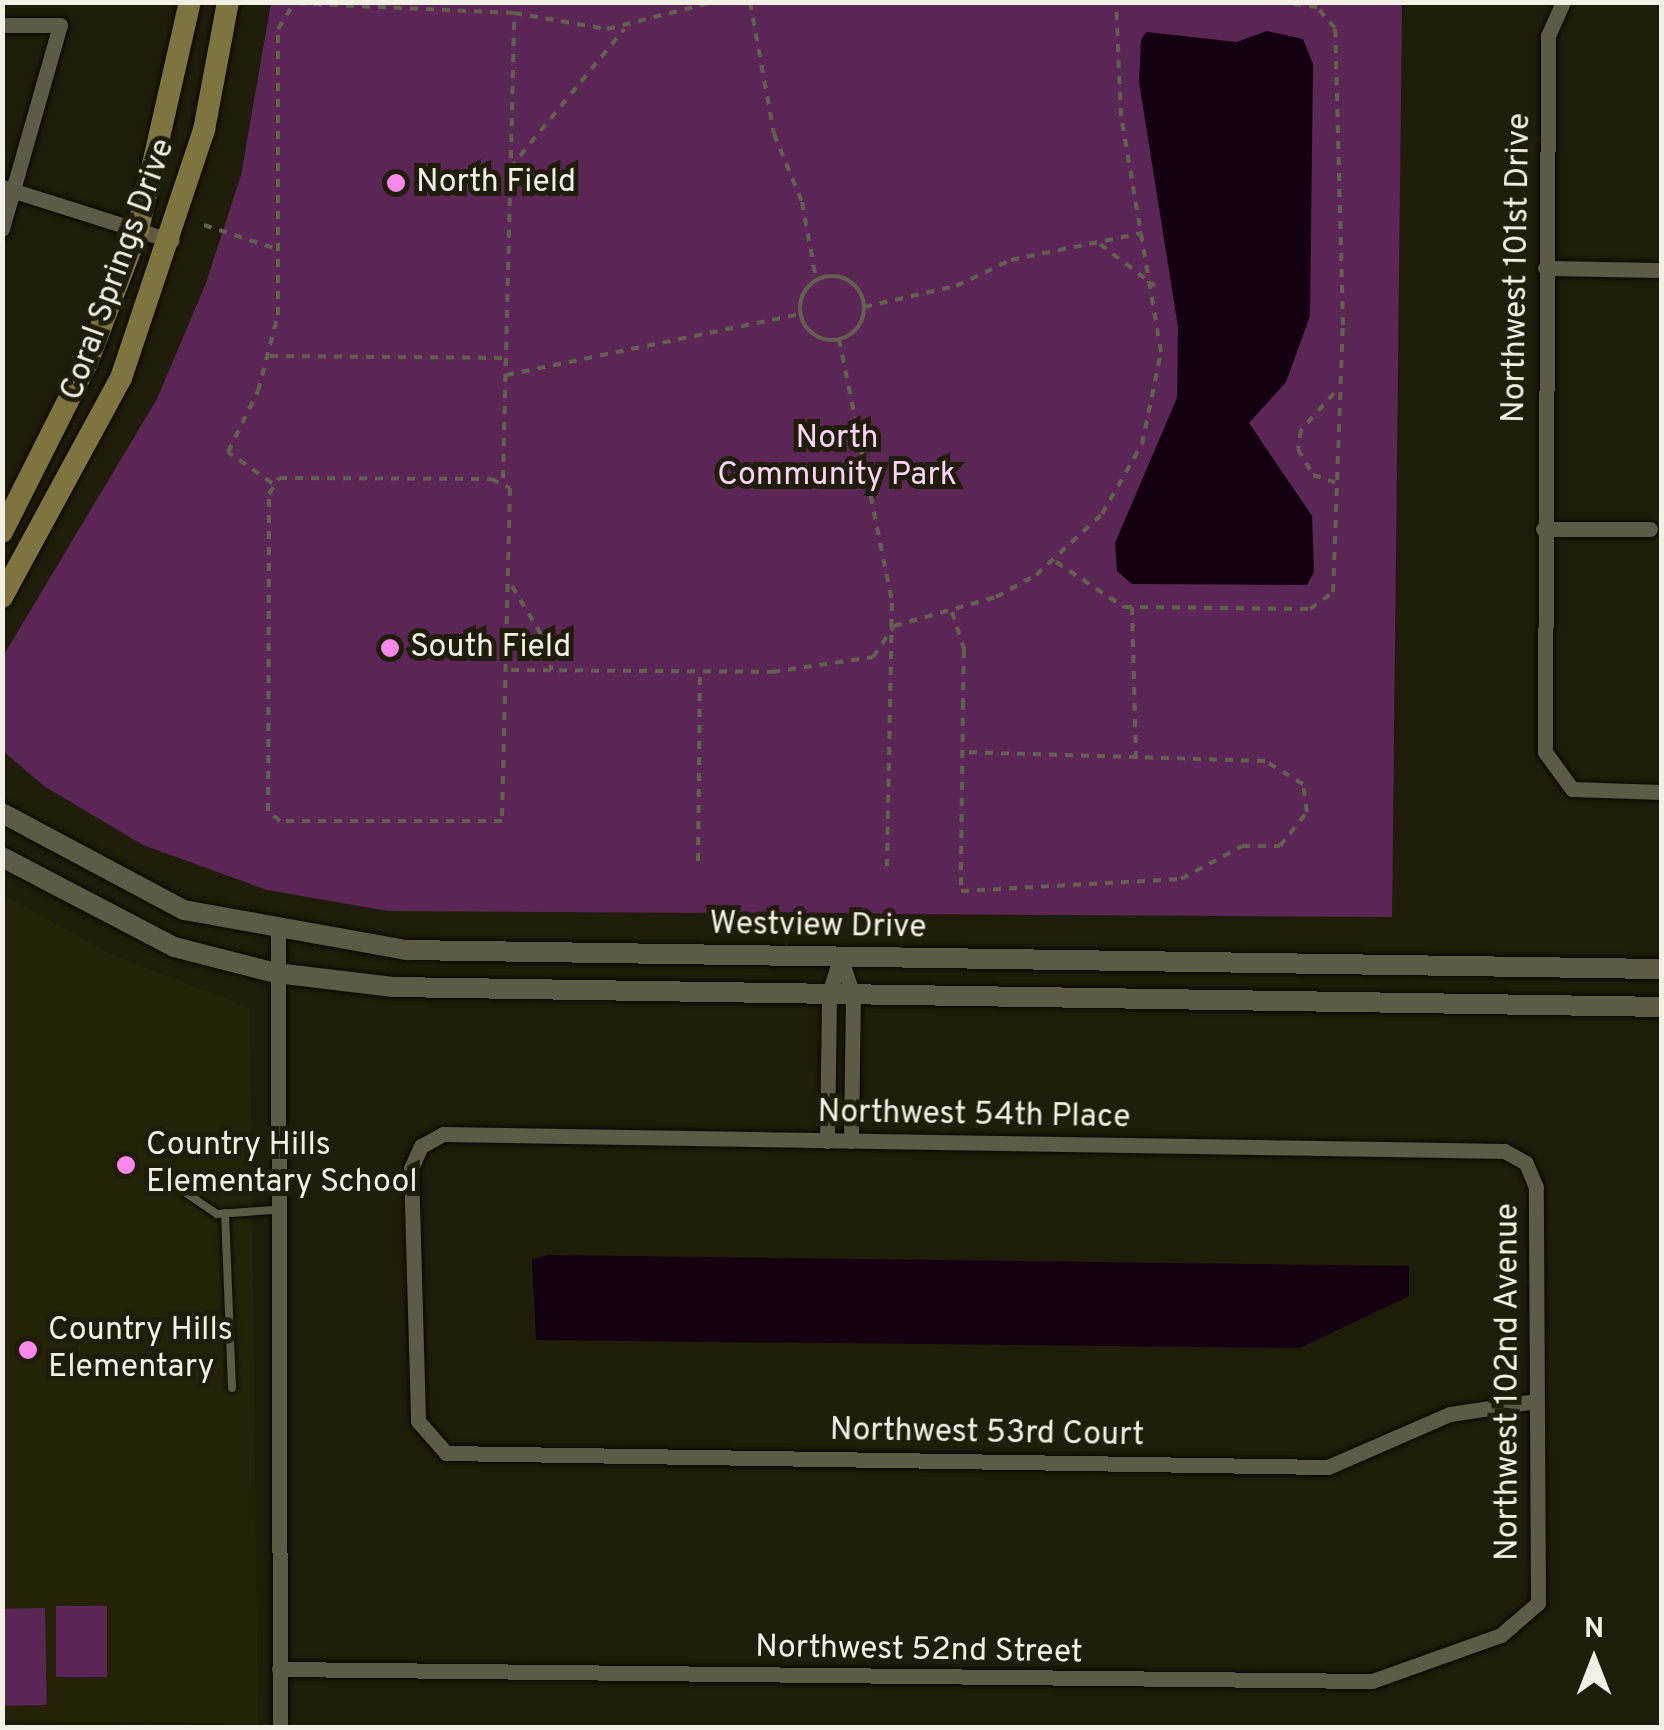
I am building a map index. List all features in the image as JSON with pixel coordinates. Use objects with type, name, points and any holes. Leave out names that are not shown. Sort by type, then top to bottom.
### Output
[{"type":"main road","name":"Coral Springs Drive","points":[[2,532],[87,363],[138,230],[190,2]]},
{"type":"main road","name":"Coral Springs Drive","points":[[2,597],[122,378],[172,241],[228,2]]},
{"type":"street","name":"Northwest 101st Drive","points":[[1559,6],[1545,268],[1545,752],[1555,777],[1572,789],[1662,792]]},
{"type":"street","points":[[2,24],[60,24],[10,188],[2,229]]},
{"type":"street","points":[[10,188],[172,241]]},
{"type":"street","points":[[1545,268],[1662,270]]},
{"type":"street","points":[[1543,529],[1650,529]]},
{"type":"street","name":"Westview Drive","points":[[2,813],[184,910],[278,933],[407,950],[1662,969]]},
{"type":"street","name":"Westview Drive","points":[[2,857],[174,947],[276,973],[393,986],[1662,1007]]},
{"type":"street","points":[[278,933],[273,1210],[280,1728]]},
{"type":"street","points":[[826,1141],[828,994],[840,957]]},
{"type":"street","points":[[840,957],[853,994],[851,1141]]},
{"type":"street","name":"Northwest 54th Place","points":[[428,1440],[418,1421],[411,1168],[421,1146],[443,1134],[1504,1151],[1526,1163]]},
{"type":"street","name":"Northwest 102nd Avenue","points":[[1526,1163],[1536,1188],[1538,1603]]},
{"type":"street","name":"Northwest 53rd Court","points":[[428,1440],[446,1452],[1328,1467],[1450,1414],[1536,1401]]},
{"type":"street","name":"Northwest 52nd Street","points":[[279,1669],[1372,1681],[1502,1635],[1538,1603]]},
{"type":"lane","points":[[174,1185],[224,1213],[273,1210]]},
{"type":"lane","points":[[224,1213],[232,1388]]},
{"type":"path","points":[[266,2],[292,8],[514,13],[624,29],[714,2]]},
{"type":"path","points":[[750,2],[816,279],[800,314]]},
{"type":"path","points":[[511,670],[700,672],[873,657],[894,626],[952,612],[1055,562],[1116,494],[1142,444],[1160,352],[1156,287],[1121,116],[1116,2]]},
{"type":"path","points":[[1055,562],[1107,603],[1132,608],[1323,603],[1336,577],[1334,393],[1343,325],[1335,28],[1316,7],[1279,2]]},
{"type":"path","points":[[292,8],[278,29],[277,248],[270,356],[228,452],[272,482],[503,480]]},
{"type":"path","points":[[272,482],[266,803],[273,818],[502,821],[511,670],[503,480],[514,13]]},
{"type":"path","points":[[510,168],[624,29]]},
{"type":"path","points":[[204,225],[277,248]]},
{"type":"path","points":[[864,307],[1095,242],[1142,233]]},
{"type":"path","points":[[1095,242],[1156,287]]},
{"type":"path","points":[[800,314],[818,337],[839,340],[858,328],[864,307],[848,279],[816,279]]},
{"type":"path","points":[[506,374],[800,314]]},
{"type":"path","points":[[839,340],[894,626],[888,866]]},
{"type":"path","points":[[270,356],[506,358]]},
{"type":"path","points":[[1334,393],[1301,430],[1298,449],[1308,471],[1335,482]]},
{"type":"path","points":[[510,582],[550,649],[551,670]]},
{"type":"path","points":[[1132,608],[1136,762]]},
{"type":"path","points":[[952,612],[964,650],[962,752],[961,891],[1181,879],[1242,846],[1280,846],[1304,823],[1303,784],[1276,764],[1136,762],[962,752]]},
{"type":"path","points":[[698,861],[700,672]]},
{"type":"shaded area","points":[[1267,31],[1303,39],[1313,64],[1310,316],[1286,382],[1249,423],[1312,516],[1314,572],[1307,585],[1132,584],[1117,571],[1115,543],[1177,398],[1178,327],[1139,82],[1141,40],[1146,32],[1237,42]]},
{"type":"shaded area","name":"Country Hills Elementary School","points":[[2,894],[108,953],[250,1008],[258,1724],[3,1720]]},
{"type":"shaded area","points":[[548,1255],[1409,1266],[1409,1296],[1300,1348],[536,1340],[532,1260]]},
{"type":"green space","name":"North Community Park","points":[[271,3],[1402,3],[1392,917],[388,911],[267,890],[143,845],[44,786],[3,751],[2,658],[157,399],[206,283],[241,175]]},
{"type":"green space","points":[[56,1606],[107,1606],[107,1677],[56,1677]]},
{"type":"green space","points":[[45,1608],[47,1705],[5,1706],[3,1609]]},
{"type":"place","name":"North Field","points":[[396,183]]},
{"type":"place","name":"South Field","points":[[390,648]]},
{"type":"place","name":"Country Hills Elementary School","points":[[126,1165]]},
{"type":"place","name":"Country Hills Elementary","points":[[28,1350]]}]
